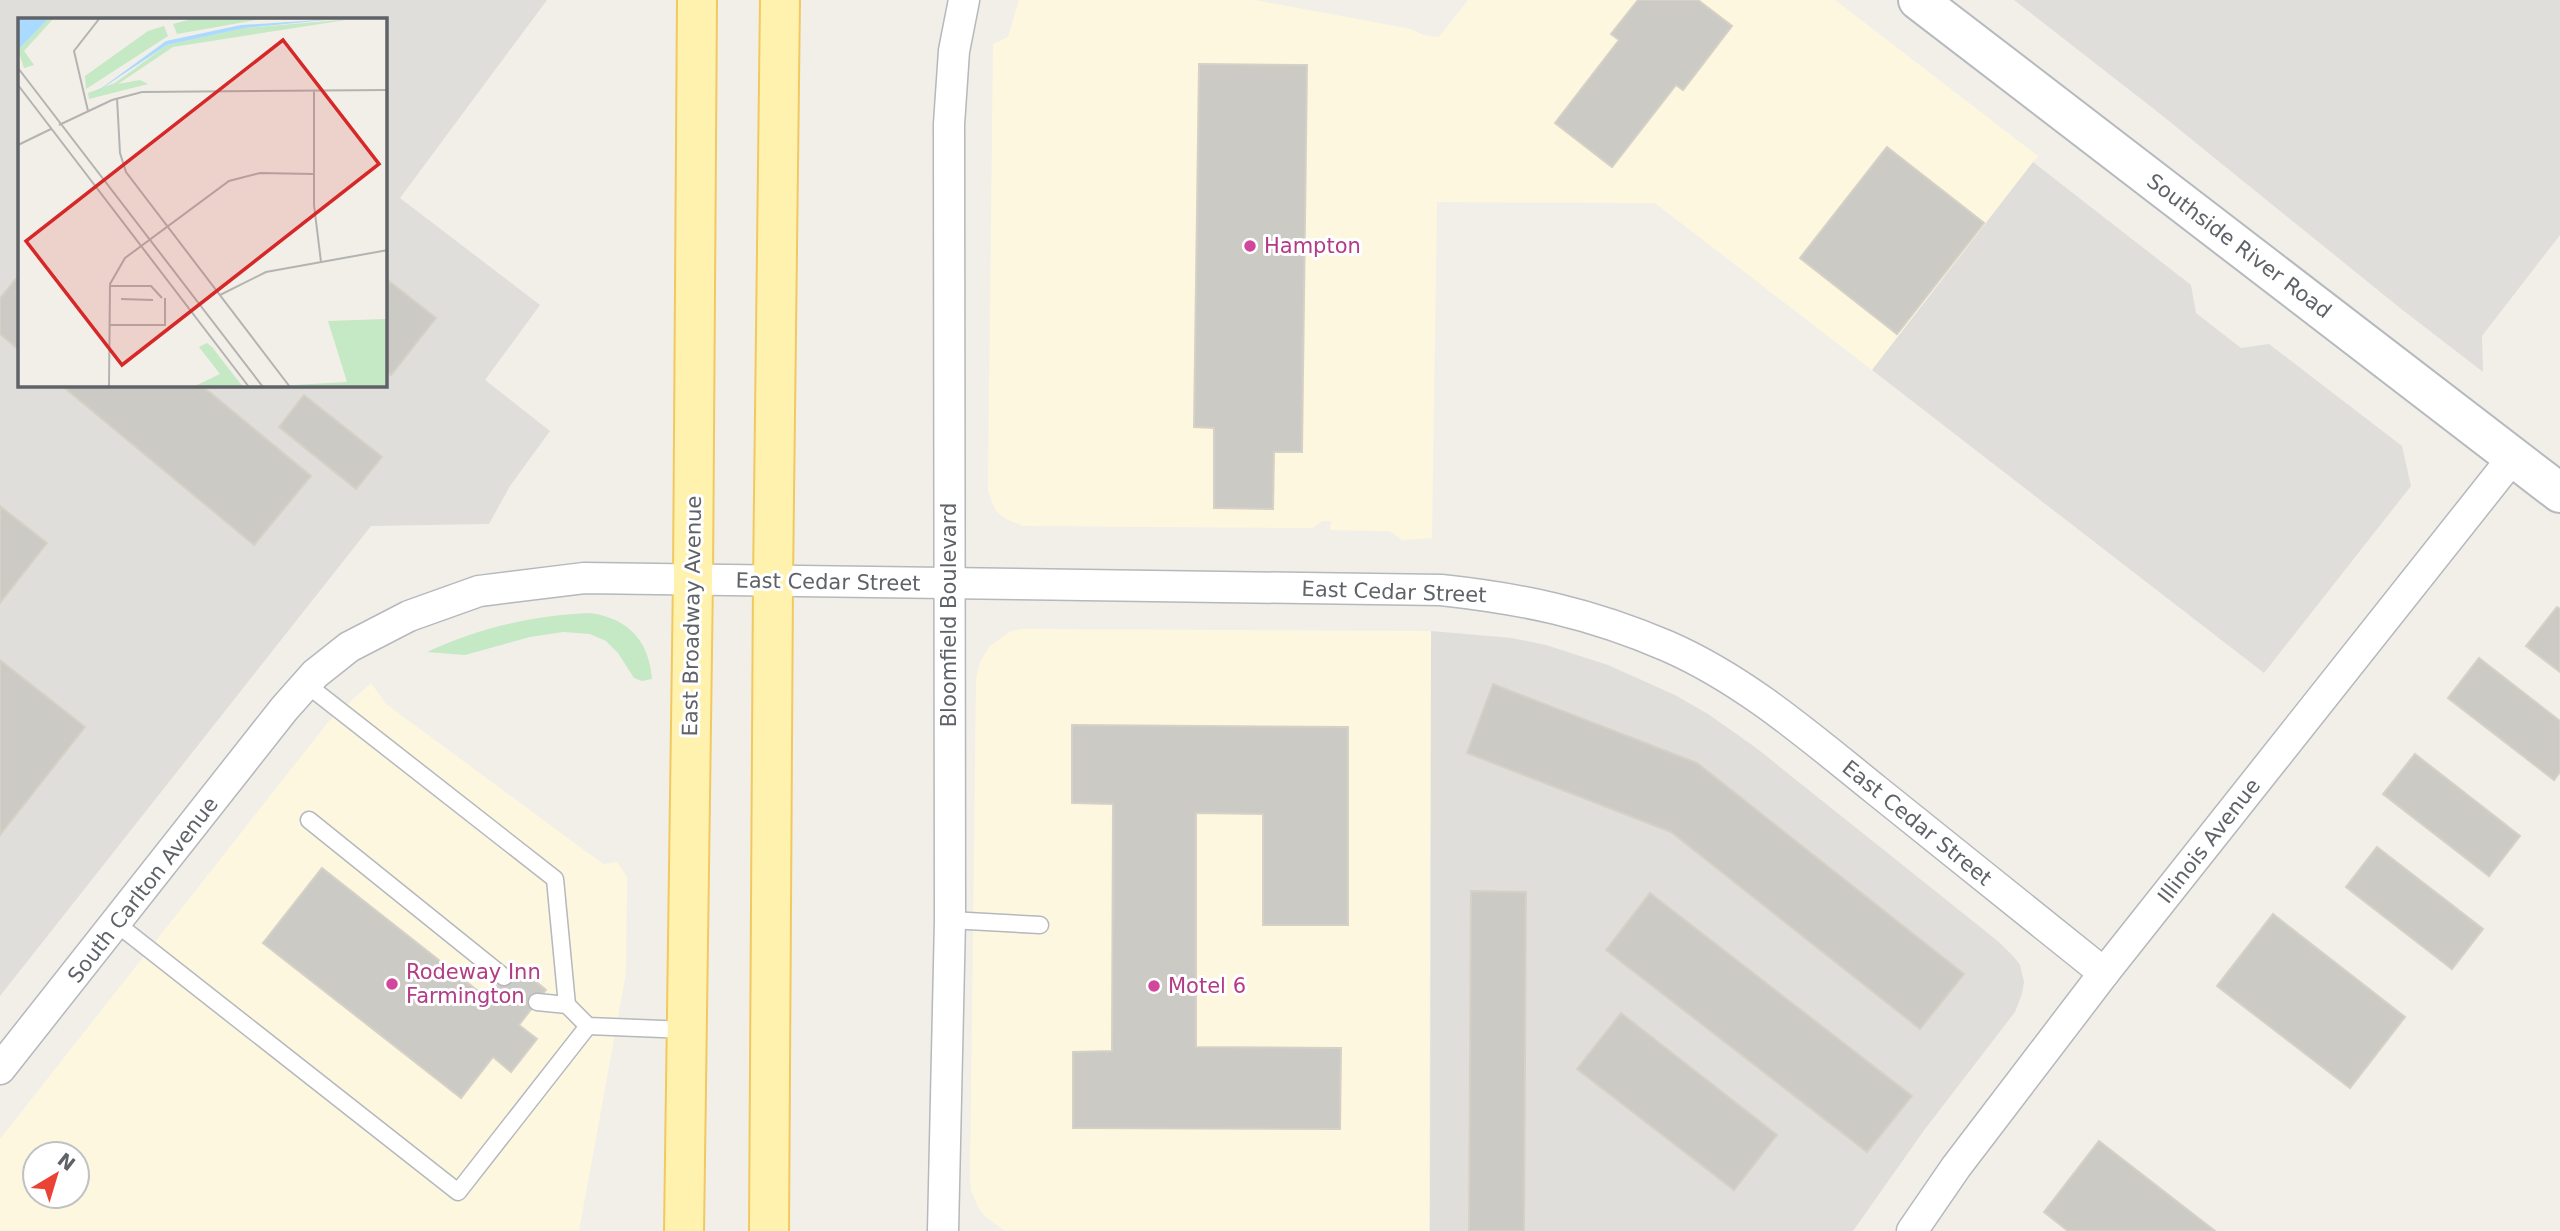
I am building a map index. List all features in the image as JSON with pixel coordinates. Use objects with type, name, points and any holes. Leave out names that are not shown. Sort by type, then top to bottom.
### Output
[{"type":"main road","name":"East Broadway Avenue","points":[[684,1231],[693,579],[697,0]]},
{"type":"main road","points":[[769,1231],[780,0]]},
{"type":"main road","name":"Southside River Road","points":[[1918,0],[2560,493]]},
{"type":"street","name":"Bloomfield Boulevard","points":[[943,1231],[950,920],[949,124],[954,51],[964,0]]},
{"type":"street","name":"Illinois Avenue","points":[[1912,1231],[1956,1167],[2104,973],[2514,456]]},
{"type":"street","name":"East Cedar Street","points":[[306,684],[349,647],[409,616],[479,591],[584,578],[1441,590],[1494,596],[1547,605],[1610,623],[1669,647],[1720,673],[1779,712],[2104,973]]},
{"type":"street","name":"South Carlton Avenue","points":[[0,1069],[306,684]]},
{"type":"lane","points":[[306,684],[555,879],[567,1005]]},
{"type":"lane","points":[[309,820],[504,977]]},
{"type":"lane","points":[[950,920],[1040,925]]},
{"type":"lane","points":[[117,923],[458,1192],[588,1026]]},
{"type":"lane","points":[[537,1002],[567,1005],[588,1026],[687,1030]]},
{"type":"shaded area","points":[[0,0],[547,0],[400,198],[540,305],[485,380],[550,431],[510,486],[489,524],[371,526],[0,996]]},
{"type":"shaded area","points":[[1019,0],[1255,0],[1411,29],[1423,35],[1439,37],[1468,0],[1835,0],[2038,156],[1872,370],[1655,203],[1437,202],[1432,538],[1402,540],[1390,531],[1330,530],[1331,521],[1322,521],[1313,528],[1023,526],[998,513],[988,489],[993,44],[1008,37]]},
{"type":"shaded area","points":[[2014,0],[2560,0],[2560,235],[2482,336],[2483,372],[2159,113]]},
{"type":"shaded area","points":[[2033,162],[2191,285],[2196,313],[2241,348],[2269,344],[2402,446],[2411,486],[2264,673],[1872,370]]},
{"type":"shaded area","points":[[1011,631],[1431,631],[1429,1231],[1005,1231],[979,1209],[971,1190],[970,1177],[976,680],[980,662],[990,646]]},
{"type":"shaded area","points":[[1431,631],[1512,638],[1546,645],[1608,665],[1675,695],[1755,747],[1999,942],[2020,965],[2024,982],[2015,1012],[1925,1129],[1853,1231],[1430,1231]]},
{"type":"shaded area","points":[[371,683],[386,704],[603,864],[617,862],[627,877],[626,973],[579,1231],[0,1231],[0,1139],[329,721]]},
{"type":"green space","points":[[591,613],[616,620],[634,634],[646,653],[652,679],[642,681],[634,678],[618,653],[606,641],[590,634],[563,632],[530,637],[465,655],[427,652],[507,624]]},
{"type":"building","points":[[1638,0],[1698,0],[1732,26],[1683,90],[1676,85],[1612,167],[1555,123],[1619,40],[1611,34]]},
{"type":"building","name":"Hampton","points":[[1199,64],[1307,65],[1302,452],[1274,452],[1273,509],[1214,508],[1214,428],[1194,427]]},
{"type":"building","points":[[1887,147],[1984,223],[1897,334],[1800,258]]},
{"type":"building","points":[[18,276],[18,349],[0,334],[0,298]]},
{"type":"building","points":[[387,280],[436,318],[391,375],[387,372]]},
{"type":"building","points":[[63,387],[203,387],[311,476],[254,545]]},
{"type":"building","points":[[304,395],[382,457],[356,489],[279,427]]},
{"type":"building","points":[[0,506],[47,543],[0,603]]},
{"type":"building","points":[[2557,607],[2560,609],[2560,672],[2526,646]]},
{"type":"building","points":[[2479,658],[2560,721],[2560,772],[2554,780],[2448,698]]},
{"type":"building","points":[[0,660],[85,727],[0,835]]},
{"type":"building","points":[[1493,684],[1697,763],[1964,974],[1920,1029],[1671,832],[1467,753]]},
{"type":"building","name":"Motel 6","points":[[1072,725],[1348,727],[1348,925],[1263,925],[1263,814],[1196,813],[1196,1047],[1341,1048],[1340,1129],[1073,1128],[1073,1052],[1112,1051],[1113,804],[1072,803]]},
{"type":"building","points":[[2415,754],[2520,836],[2489,876],[2383,794]]},
{"type":"building","points":[[2377,847],[2483,929],[2452,969],[2346,887]]},
{"type":"building","name":"Rodeway Inn Farmington","points":[[322,868],[487,998],[514,964],[546,990],[519,1025],[537,1039],[511,1072],[493,1057],[461,1098],[263,943]]},
{"type":"building","points":[[1471,891],[1526,892],[1524,1231],[1469,1231]]},
{"type":"building","points":[[1650,893],[1912,1096],[1867,1152],[1606,950]]},
{"type":"building","points":[[2273,914],[2405,1017],[2350,1088],[2217,986]]},
{"type":"building","points":[[1621,1013],[1777,1135],[1734,1190],[1577,1069]]},
{"type":"building","points":[[2099,1141],[2215,1231],[2068,1231],[2044,1212]]},
{"type":"place","name":"Hampton","points":[[1250,246]]},
{"type":"place","name":"Rodeway Inn Farmington","points":[[392,984]]},
{"type":"place","name":"Motel 6","points":[[1154,986]]}]
